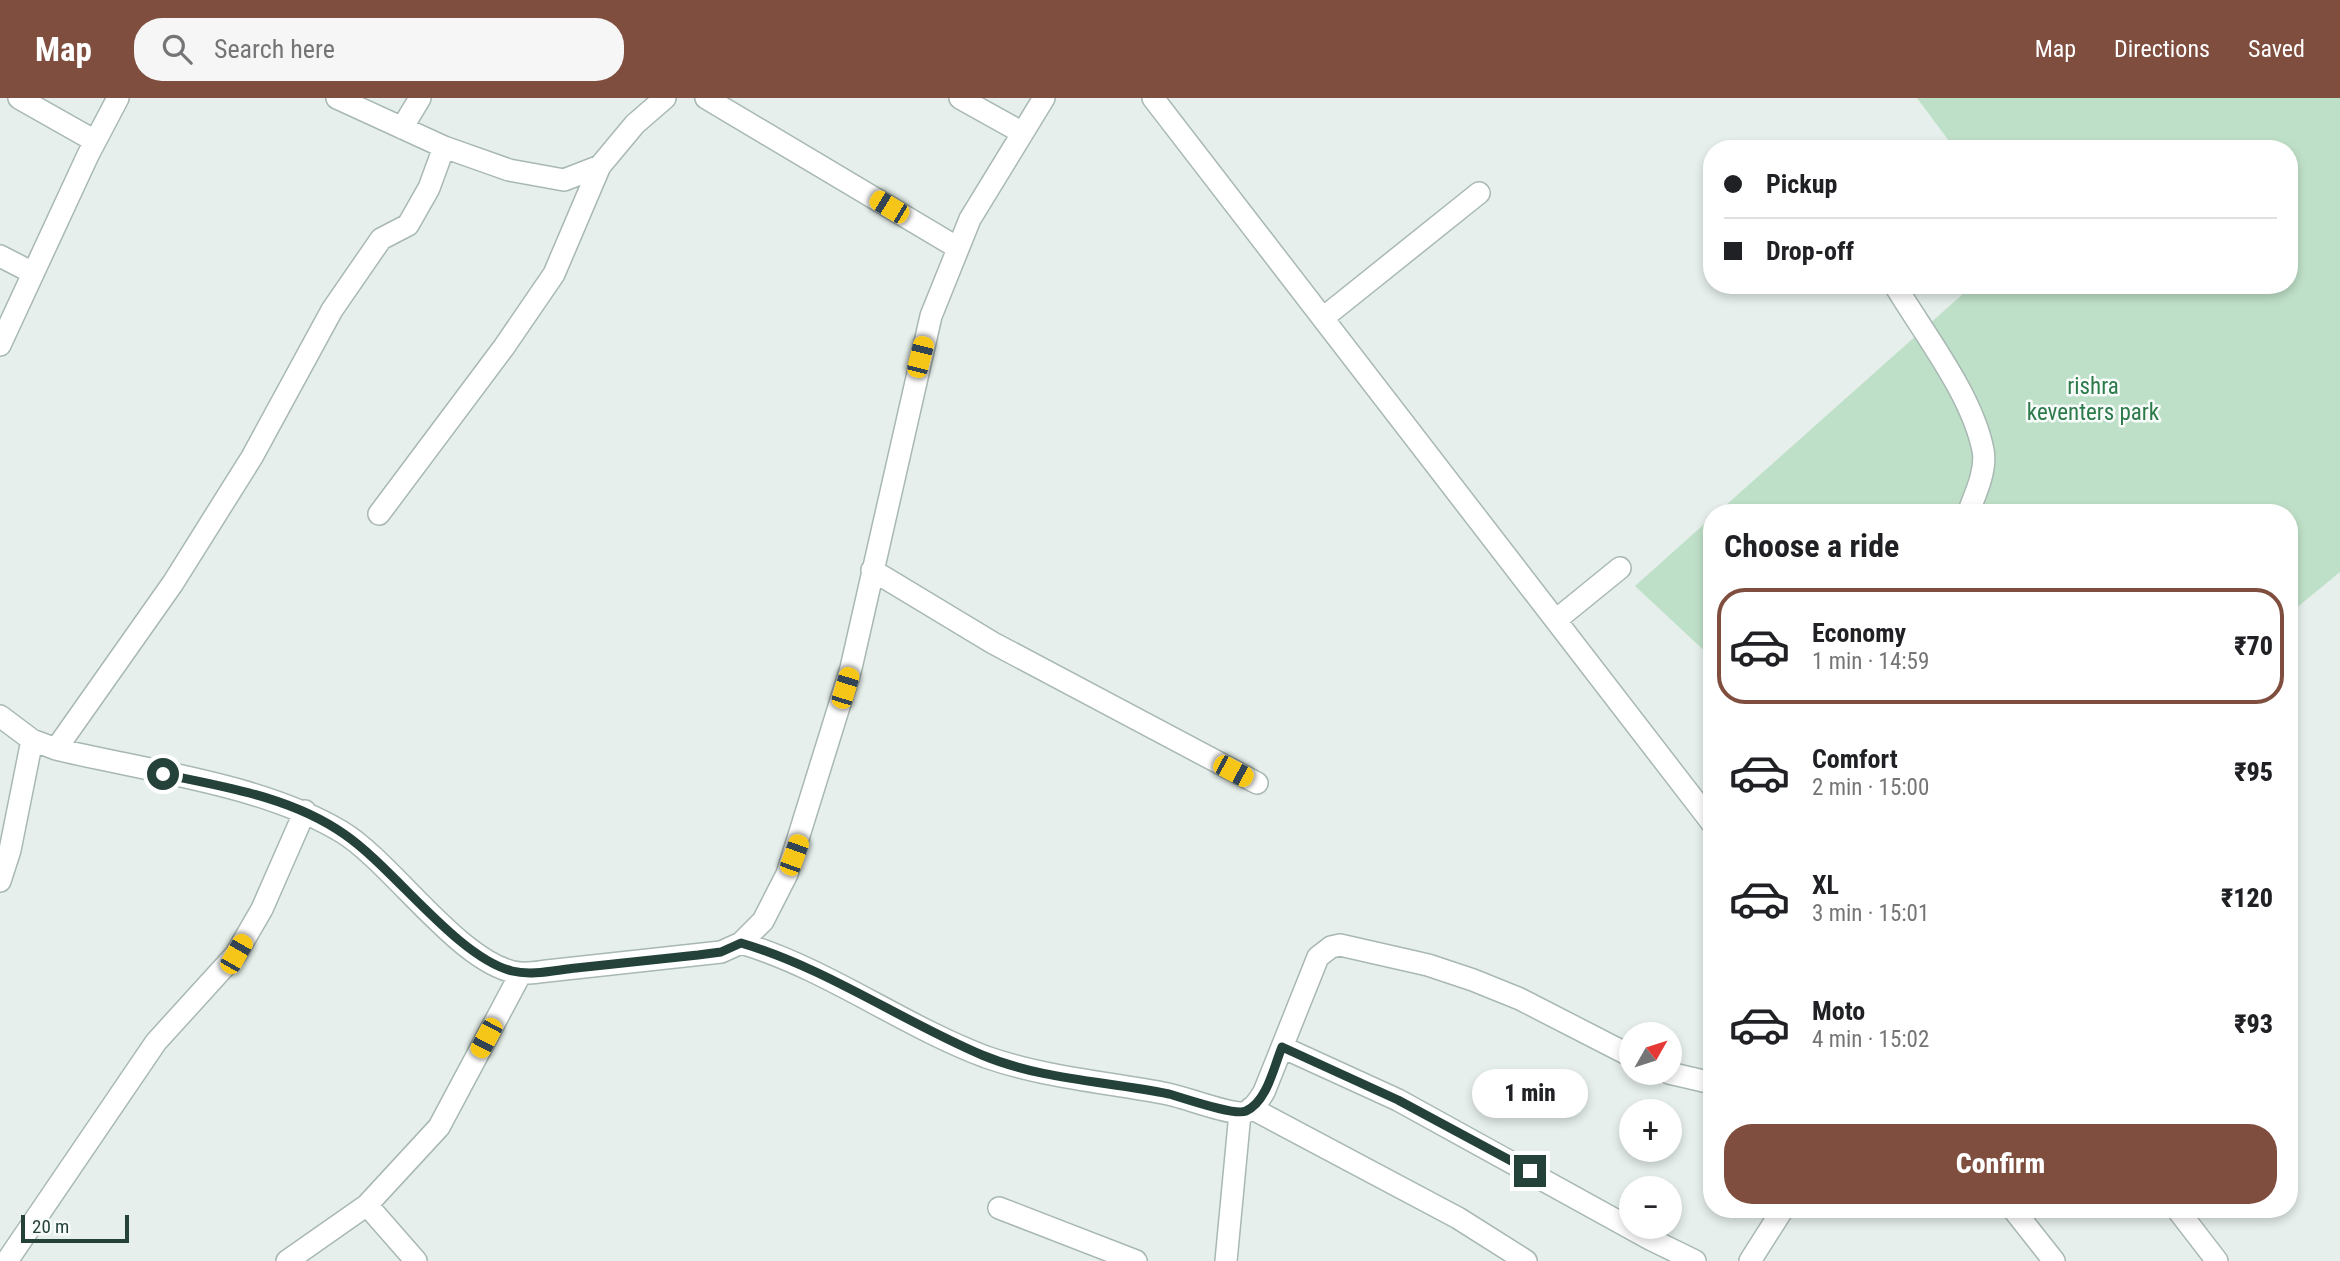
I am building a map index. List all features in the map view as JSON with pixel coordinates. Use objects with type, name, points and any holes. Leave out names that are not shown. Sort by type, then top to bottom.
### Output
[{"type":"street","points":[[19,98],[95,141]]},
{"type":"street","points":[[0,345],[95,141],[118,98]]},
{"type":"street","points":[[337,98],[444,147],[509,170],[564,180],[600,166]]},
{"type":"street","points":[[402,128],[420,98]]},
{"type":"street","points":[[379,514],[504,347],[554,274],[600,166],[635,124],[666,98]]},
{"type":"street","points":[[706,98],[958,248]]},
{"type":"street","points":[[960,98],[1021,132]]},
{"type":"street","points":[[0,716],[32,740],[56,749],[240,790],[305,811],[345,834],[486,960],[521,973],[721,952],[741,943],[763,921],[775,900],[796,849],[851,668],[931,316],[970,219],[1044,98]]},
{"type":"street","points":[[1153,98],[1703,811]]},
{"type":"street","points":[[56,749],[173,583],[252,457],[332,310],[381,239],[408,225],[429,188],[444,147]]},
{"type":"street","points":[[1323,318],[1479,193]]},
{"type":"street","points":[[0,256],[33,273]]},
{"type":"street","points":[[1901,294],[1966,404],[1983,452],[1979,487],[1972,504]]},
{"type":"street","points":[[1556,621],[1620,568]]},
{"type":"street","points":[[872,570],[993,643],[1257,783]]},
{"type":"street","points":[[0,881],[10,850],[32,740]]},
{"type":"street","points":[[7,1261],[156,1042],[236,954],[262,909],[305,811]]},
{"type":"street","points":[[741,943],[779,954],[817,971],[928,1030],[984,1056],[1029,1070],[1168,1094],[1246,1111],[1458,1217],[1526,1261]]},
{"type":"street","points":[[1226,1261],[1246,1111],[1264,1092],[1318,957],[1331,947],[1339,945],[1428,965],[1473,980],[1520,999],[1619,1050]]},
{"type":"street","points":[[295,1259],[367,1205],[439,1127],[521,973]]},
{"type":"street","points":[[1282,1047],[1398,1100],[1650,1240],[1695,1261]]},
{"type":"street","points":[[1682,1076],[1703,1081]]},
{"type":"street","points":[[367,1205],[416,1261]]},
{"type":"street","points":[[999,1209],[1136,1261]]},
{"type":"street","points":[[1750,1261],[1777,1218]]},
{"type":"street","points":[[2020,1218],[2054,1261]]},
{"type":"street","points":[[2184,1218],[2217,1261]]},
{"type":"green space","name":"rishra keventers park","points":[[1917,98],[2340,98],[2340,572],[2298,607],[2298,504],[1727,504],[1963,294],[2298,294],[2298,140],[1948,140]]},
{"type":"green space","points":[[1703,525],[1703,650],[1635,586]]},
{"type":"route","points":[[163,774],[240,790],[305,811],[325,822],[345,834],[461,940],[486,960],[508,970],[521,973],[547,971],[698,955],[721,952],[741,943],[779,954],[817,971],[928,1030],[984,1056],[1029,1070],[1168,1094],[1240,1113],[1251,1108],[1264,1092],[1282,1047],[1398,1100],[1530,1171]]}]
